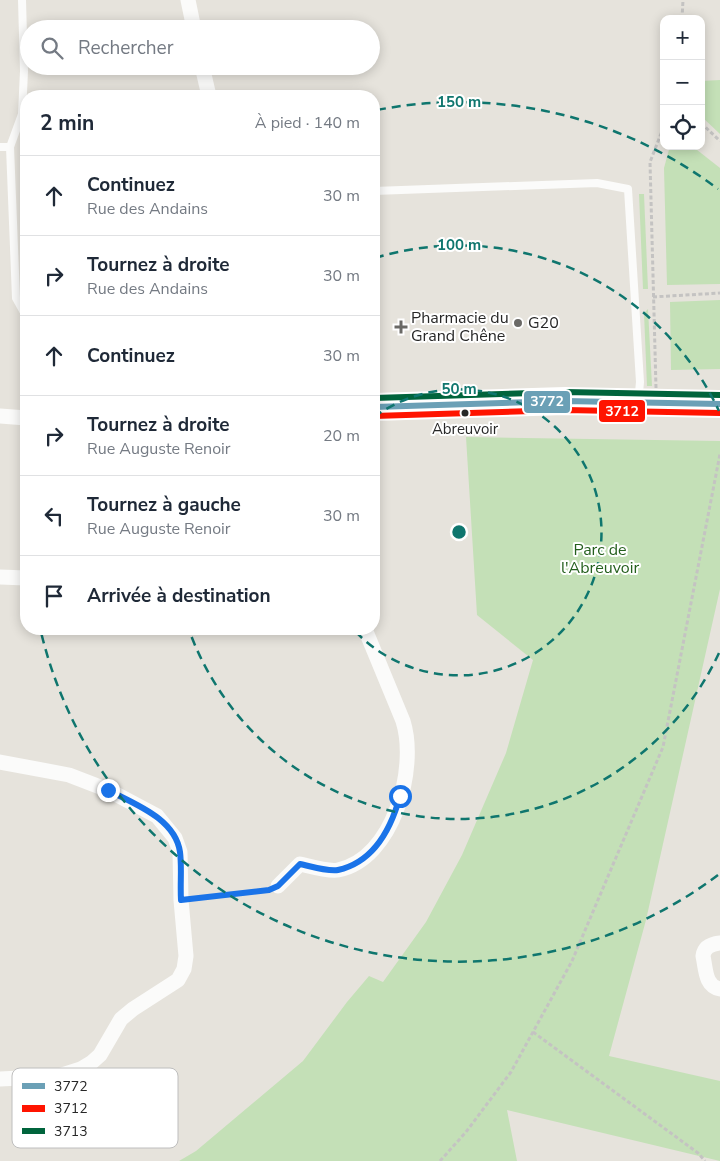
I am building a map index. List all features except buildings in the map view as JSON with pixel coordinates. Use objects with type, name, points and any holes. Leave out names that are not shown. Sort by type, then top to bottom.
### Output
[{"type":"street","points":[[188,0],[192,20]]},
{"type":"street","points":[[204,75],[208,90]]},
{"type":"street","points":[[380,407],[565,401],[720,404]]},
{"type":"street","points":[[0,416],[20,418]]},
{"type":"street","points":[[0,577],[20,578]]},
{"type":"street","points":[[278,886],[300,864],[337,870],[363,860],[381,840],[390,827],[396,813],[404,781],[407,736],[404,721],[368,635]]},
{"type":"street","points":[[0,762],[68,775],[108,790],[157,816],[167,827],[180,852],[181,900],[186,956],[184,969],[178,980],[121,1019],[100,1055],[83,1068]]},
{"type":"street","points":[[720,943],[709,946],[703,956],[708,981],[713,987],[720,989]]},
{"type":"lane","points":[[22,0],[23,20]]},
{"type":"lane","points":[[23,90],[24,75]]},
{"type":"lane","points":[[20,120],[10,147],[16,298],[20,305]]},
{"type":"lane","points":[[0,147],[10,147]]},
{"type":"lane","points":[[380,191],[597,183],[628,189],[640,382],[638,403]]},
{"type":"path","points":[[682,15],[683,0]]},
{"type":"path","points":[[705,126],[720,141]]},
{"type":"path","points":[[656,392],[652,297],[650,162],[660,136]]},
{"type":"path","points":[[635,299],[720,293]]},
{"type":"path","points":[[440,1161],[466,1132],[511,1072],[572,961],[663,747],[720,454]]},
{"type":"path","points":[[181,900],[269,890],[278,886]]},
{"type":"path","points":[[533,1032],[698,1153],[704,1161]]},
{"type":"green space","points":[[720,80],[720,134],[705,120],[705,81]]},
{"type":"green space","points":[[669,150],[697,150],[720,168],[720,284],[667,285],[664,168]]},
{"type":"green space","points":[[639,194],[644,194],[648,289],[643,289]]},
{"type":"green space","points":[[720,300],[720,369],[671,370],[670,302]]},
{"type":"green space","points":[[648,309],[652,386],[647,386],[644,313]]},
{"type":"green space","name":"Parc de l'Abreuvoir","points":[[466,437],[720,441],[720,589],[646,920],[609,1056],[720,1081],[720,1161],[507,1110],[517,1161],[179,1161],[196,1151],[303,1061],[369,976],[383,982],[426,922],[462,855],[506,753],[533,660],[477,615]]},
{"type":"transit line","name":"3713","points":[[380,398],[565,392],[720,395]]},
{"type":"transit line","name":"3772","points":[[380,407],[565,401],[720,404]]},
{"type":"transit line","name":"3712","points":[[380,416],[565,410],[720,413]]},
{"type":"place","name":"G20","points":[[518,323]]},
{"type":"place","name":"Pharmacie du Grand Chêne","points":[[401,327]]},
{"type":"place","name":"Abreuvoir","points":[[465,413]]},
{"type":"route","points":[[108,790],[157,816],[175,838],[180,852],[181,900],[269,890],[278,886],[300,864],[337,870],[363,860],[390,827],[400,796]]}]
